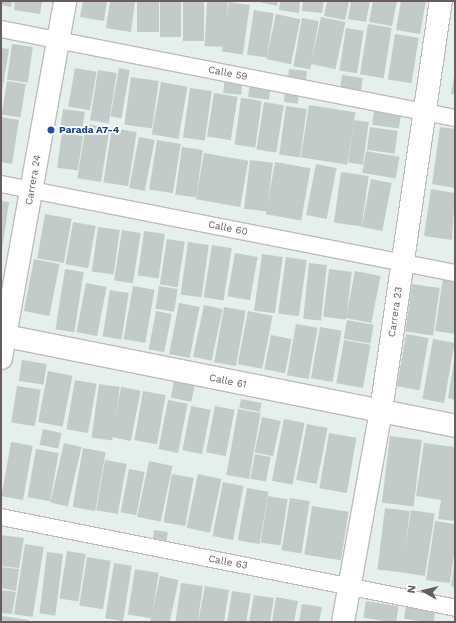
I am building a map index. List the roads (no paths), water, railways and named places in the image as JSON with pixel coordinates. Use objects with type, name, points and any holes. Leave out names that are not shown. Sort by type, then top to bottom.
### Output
[{"type":"street","name":"Carrera 24","points":[[1,358],[3,336],[59,41],[65,1]]},
{"type":"street","name":"Carrera 23","points":[[343,622],[382,411],[401,262],[441,1]]},
{"type":"street","name":"Calle 59","points":[[1,30],[455,118]]},
{"type":"street","name":"Calle 60","points":[[1,184],[455,273]]},
{"type":"street","name":"Calle 61","points":[[3,336],[455,426]]},
{"type":"street","name":"Calle 63","points":[[1,516],[455,608]]},
{"type":"place","name":"Parada A7-4","points":[[51,130]]}]
